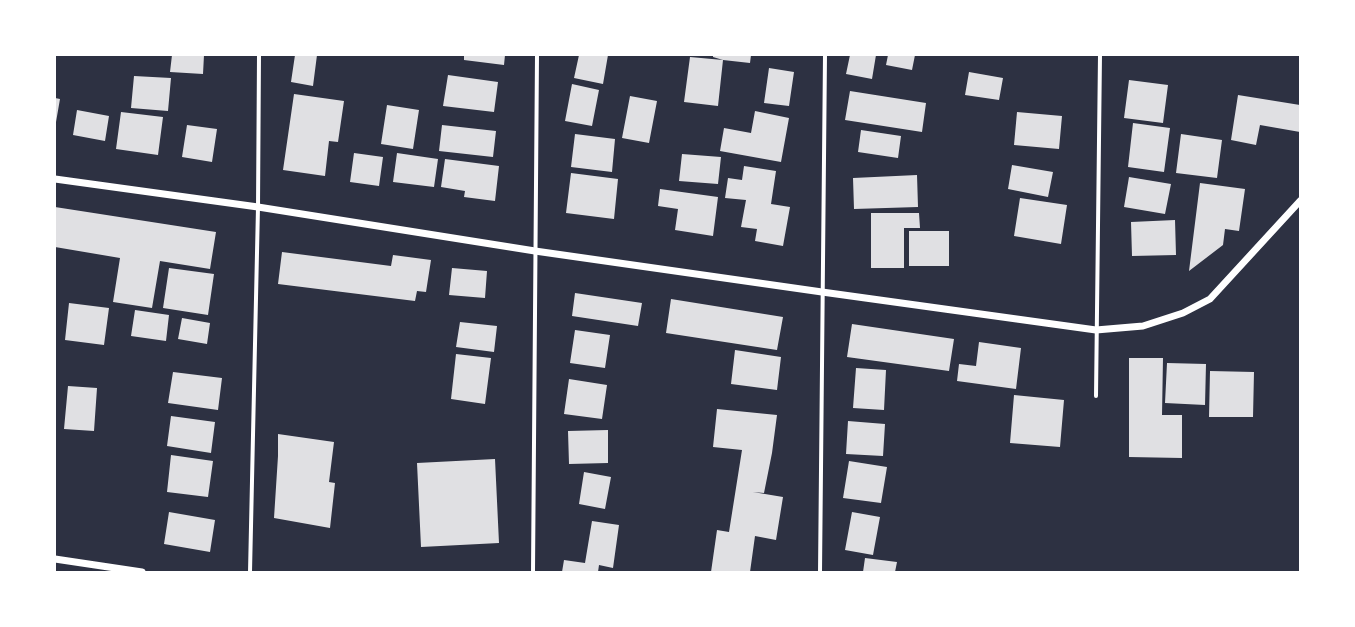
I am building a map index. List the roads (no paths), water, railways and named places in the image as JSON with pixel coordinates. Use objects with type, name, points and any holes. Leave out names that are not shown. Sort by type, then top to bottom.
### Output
[{"type":"street","points":[[250,572],[258,207],[259,55]]},
{"type":"street","points":[[533,572],[537,55]]},
{"type":"street","points":[[820,572],[825,55]]},
{"type":"street","points":[[1096,396],[1100,55]]},
{"type":"street","points":[[55,178],[258,207],[535,251],[1096,330],[1143,326],[1183,313],[1210,299],[1300,201]]},
{"type":"street","points":[[55,559],[142,572]]}]
